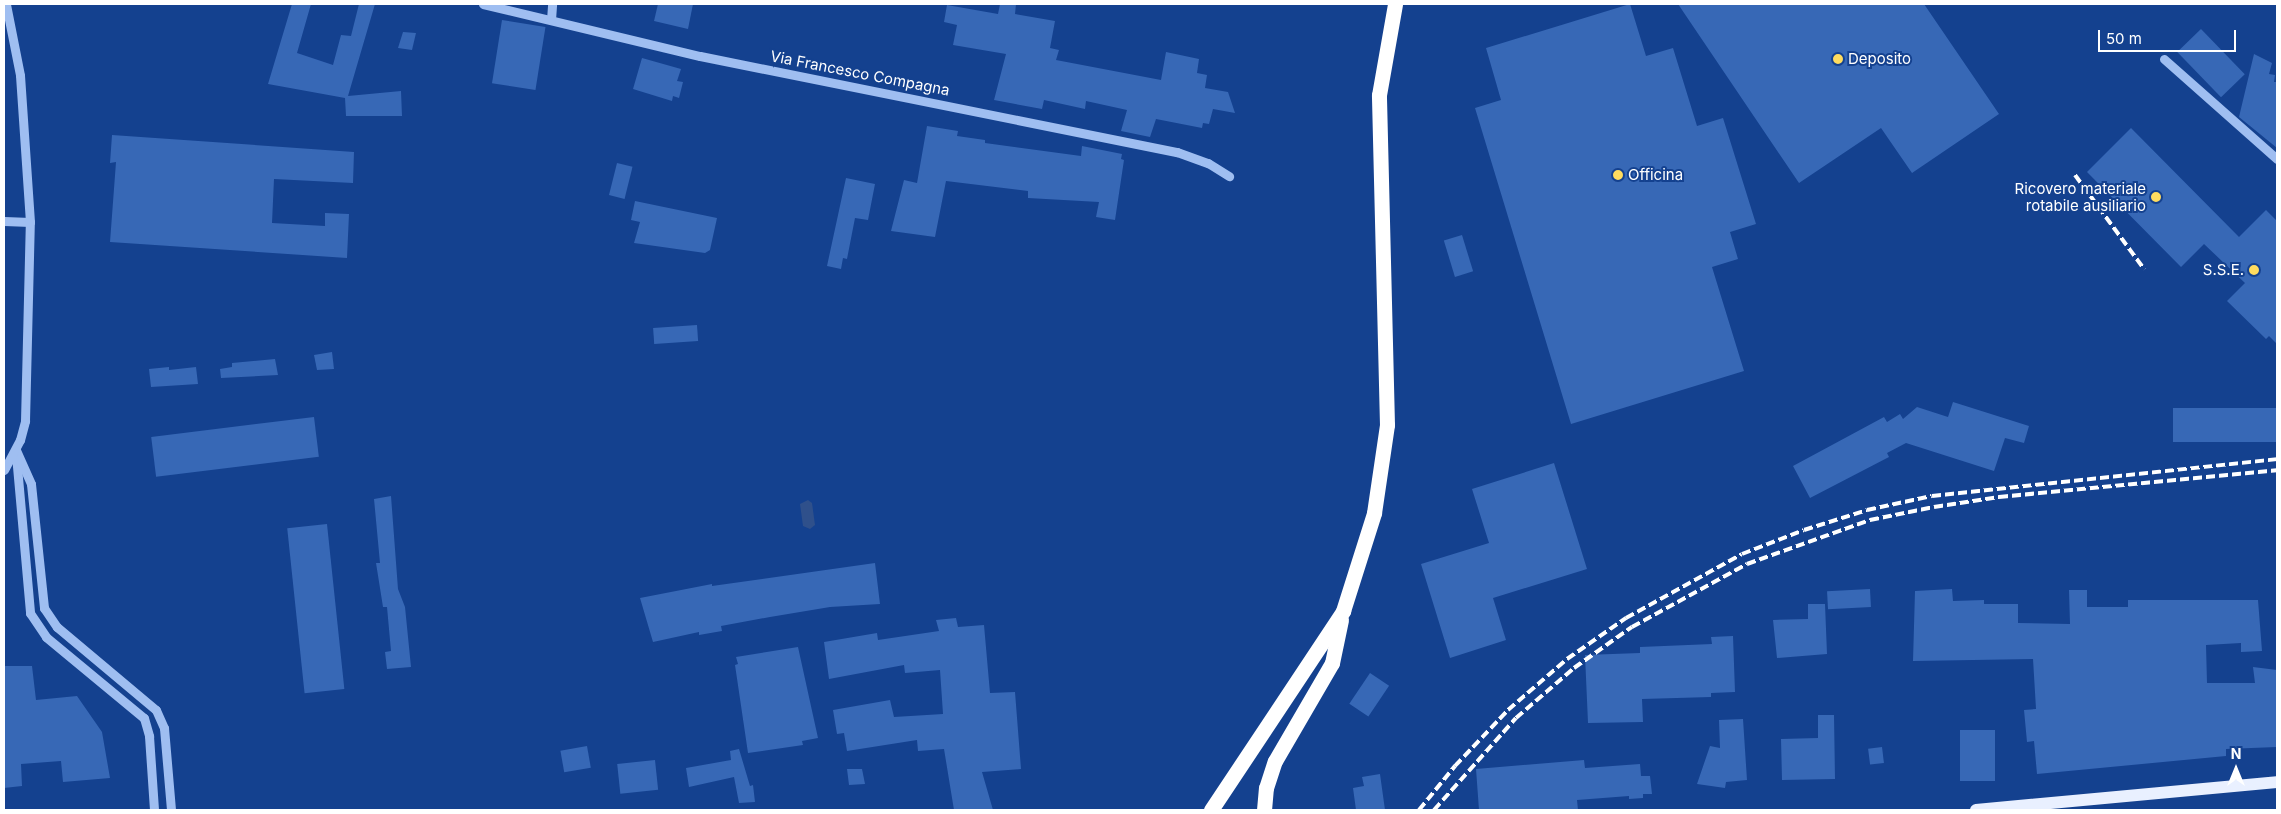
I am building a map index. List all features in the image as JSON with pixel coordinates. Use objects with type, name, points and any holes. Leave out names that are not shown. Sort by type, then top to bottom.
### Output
[{"type":"highway","points":[[1265,810],[1266,788],[1275,762],[1332,663],[1343,611],[1374,513],[1387,425],[1379,94],[1395,4]]},
{"type":"highway","points":[[1211,810],[1343,611]]},
{"type":"main road","points":[[1976,810],[2277,782]]},
{"type":"street","points":[[4,470],[24,432],[27,404],[30,222],[20,75],[6,4]]},
{"type":"street","name":"Via Francesco Compagna","points":[[483,4],[700,56],[1177,152],[1208,162],[1229,176]]},
{"type":"street","points":[[551,20],[552,4]]},
{"type":"street","points":[[2164,60],[2277,159]]},
{"type":"street","points":[[4,221],[30,222]]},
{"type":"street","points":[[16,450],[30,613],[46,637],[144,718],[149,736],[154,810]]},
{"type":"street","points":[[16,450],[31,484],[44,608],[57,627],[156,710],[165,734],[171,810]]},
{"type":"water","points":[[808,500],[812,503],[815,525],[810,529],[803,526],[800,504]]},
{"type":"building","points":[[292,4],[311,4],[297,53],[333,65],[341,35],[351,36],[359,4],[375,4],[348,96],[401,91],[402,116],[346,116],[345,98],[268,84]]},
{"type":"building","points":[[658,4],[693,4],[688,29],[654,21]]},
{"type":"building","points":[[1000,4],[1016,4],[1015,14],[1055,21],[1050,48],[1059,50],[1056,60],[1161,80],[1166,52],[1199,59],[1197,73],[1207,75],[1205,88],[1228,92],[1235,113],[1213,109],[1209,124],[1203,123],[1202,128],[1156,119],[1150,137],[1121,131],[1127,110],[1086,101],[1085,109],[1044,100],[1042,109],[994,100],[1006,54],[953,45],[957,25],[944,22],[947,5],[998,14]]},
{"type":"building","name":"Officina","points":[[1630,4],[1646,56],[1673,48],[1697,126],[1723,118],[1756,224],[1730,232],[1738,259],[1712,267],[1744,371],[1571,424],[1475,108],[1501,100],[1486,48]]},
{"type":"building","name":"Deposito","points":[[1678,4],[1924,4],[1999,114],[1912,173],[1881,128],[1799,183]]},
{"type":"building","points":[[502,20],[545,27],[535,90],[492,83]]},
{"type":"building","points":[[2201,29],[2245,74],[2221,97],[2177,52]]},
{"type":"building","points":[[403,32],[416,33],[412,50],[398,48]]},
{"type":"building","points":[[2254,54],[2272,63],[2269,74],[2275,75],[2274,82],[2277,82],[2277,148],[2239,117]]},
{"type":"building","points":[[642,58],[681,69],[677,81],[683,82],[679,98],[673,96],[672,101],[633,89]]},
{"type":"building","points":[[927,126],[958,131],[957,136],[985,140],[985,143],[1081,156],[1082,146],[1122,154],[1121,159],[1124,160],[1115,220],[1096,217],[1099,202],[1028,198],[1028,191],[946,181],[935,237],[891,231],[904,180],[917,183]]},
{"type":"building","name":"Ricovero materiale rotabile ausiliario","points":[[2131,128],[2239,237],[2266,210],[2277,221],[2277,344],[2269,336],[2266,339],[2227,301],[2245,283],[2204,244],[2181,267],[2087,172]]},
{"type":"building","points":[[112,135],[354,152],[353,183],[274,179],[272,223],[325,226],[325,213],[349,214],[347,258],[110,242],[116,162],[110,163]]},
{"type":"building","points":[[617,163],[633,167],[625,199],[609,195]]},
{"type":"building","points":[[846,178],[875,184],[868,220],[855,218],[847,259],[843,258],[841,269],[827,266]]},
{"type":"building","points":[[635,201],[717,218],[710,250],[705,253],[634,243],[640,222],[631,220]]},
{"type":"building","points":[[1462,235],[1473,271],[1455,277],[1444,241]]},
{"type":"building","points":[[697,325],[698,341],[654,344],[653,328]]},
{"type":"building","points":[[332,352],[334,369],[317,370],[314,355]]},
{"type":"building","points":[[275,359],[278,375],[221,378],[220,369],[232,367],[232,363]]},
{"type":"building","points":[[169,367],[169,370],[196,367],[198,384],[151,387],[149,369]]},
{"type":"building","points":[[1953,402],[2029,426],[2024,443],[2005,438],[1994,471],[1906,443],[1887,453],[1889,457],[1810,498],[1793,466],[1884,417],[1887,422],[1900,414],[1903,419],[1917,407],[1948,417]]},
{"type":"building","points":[[2173,408],[2277,408],[2277,442],[2173,442]]},
{"type":"building","points":[[314,417],[319,457],[156,477],[151,437]]},
{"type":"building","points":[[1554,463],[1587,569],[1493,598],[1506,640],[1450,658],[1421,564],[1489,543],[1472,489]]},
{"type":"building","points":[[391,496],[398,589],[405,607],[411,667],[387,669],[385,652],[391,651],[387,607],[383,607],[376,563],[380,563],[374,499]]},
{"type":"building","points":[[327,524],[344,689],[305,693],[287,528]]},
{"type":"building","points":[[875,563],[880,604],[830,607],[770,617],[721,626],[722,631],[699,635],[699,632],[653,642],[640,598],[712,584],[712,586]]},
{"type":"building","points":[[1870,589],[1871,607],[1828,609],[1827,591]]},
{"type":"building","points":[[1952,589],[1953,601],[1984,600],[1984,604],[2018,604],[2018,623],[2070,624],[2069,590],[2087,590],[2087,607],[2128,607],[2128,600],[2258,600],[2262,651],[2241,652],[2241,643],[2206,645],[2207,683],[2255,683],[2253,667],[2277,670],[2277,747],[2226,749],[2226,756],[2037,774],[2034,741],[2027,742],[2024,710],[2036,709],[2033,659],[1913,661],[1915,591]]},
{"type":"building","points":[[1808,604],[1825,604],[1827,654],[1777,658],[1773,620],[1808,619]]},
{"type":"building","points":[[956,618],[958,627],[984,625],[990,693],[1015,692],[1021,769],[982,772],[993,810],[954,810],[944,749],[918,751],[917,740],[847,751],[844,733],[837,734],[833,710],[890,700],[894,717],[943,714],[940,670],[905,673],[904,665],[829,679],[824,642],[877,633],[878,640],[939,631],[936,620]]},
{"type":"building","points":[[1733,636],[1735,692],[1711,693],[1711,697],[1642,699],[1643,722],[1588,723],[1585,655],[1640,653],[1640,647],[1712,644],[1711,637]]},
{"type":"building","points":[[798,647],[818,738],[802,741],[803,745],[748,753],[735,665],[738,664],[736,657]]},
{"type":"building","points":[[4,666],[32,666],[36,700],[77,696],[102,732],[110,778],[63,782],[61,761],[21,764],[22,786],[4,788]]},
{"type":"building","points":[[1370,673],[1389,686],[1368,717],[1349,704]]},
{"type":"building","points":[[1818,715],[1834,715],[1835,779],[1782,780],[1781,739],[1818,738]]},
{"type":"building","points":[[1743,719],[1747,780],[1726,782],[1725,788],[1697,784],[1710,746],[1720,748],[1719,720]]},
{"type":"building","points":[[1960,730],[1995,730],[1995,781],[1960,781]]},
{"type":"building","points":[[587,746],[591,768],[564,772],[560,751]]},
{"type":"building","points":[[1882,747],[1884,763],[1870,765],[1868,749]]},
{"type":"building","points":[[739,749],[750,786],[753,785],[755,802],[739,803],[734,777],[689,787],[686,768],[731,760],[730,751]]},
{"type":"building","points":[[655,760],[658,790],[620,794],[617,764]]},
{"type":"building","points":[[1584,760],[1585,768],[1640,764],[1641,776],[1650,776],[1652,794],[1643,794],[1643,798],[1629,799],[1629,796],[1577,800],[1578,810],[1479,810],[1476,769]]},
{"type":"building","points":[[847,769],[862,769],[865,784],[849,785]]},
{"type":"building","points":[[1380,774],[1385,810],[1356,810],[1353,788],[1364,786],[1362,777]]},
{"type":"railway","points":[[2075,175],[2144,269]]},
{"type":"railway","points":[[1419,810],[1455,766],[1508,710],[1567,659],[1626,618],[1742,554],[1804,530],[1867,510],[1932,496],[2277,459]]},
{"type":"railway","points":[[1434,810],[1516,718],[1574,668],[1632,627],[1747,564],[1870,520],[1934,507],[1999,497],[2277,470]]},
{"type":"place","name":"Deposito","points":[[1838,59]]},
{"type":"place","name":"Officina","points":[[1618,175]]},
{"type":"place","name":"Ricovero materiale rotabile ausiliario","points":[[2156,197]]},
{"type":"place","name":"S.S.E.","points":[[2254,270]]}]
